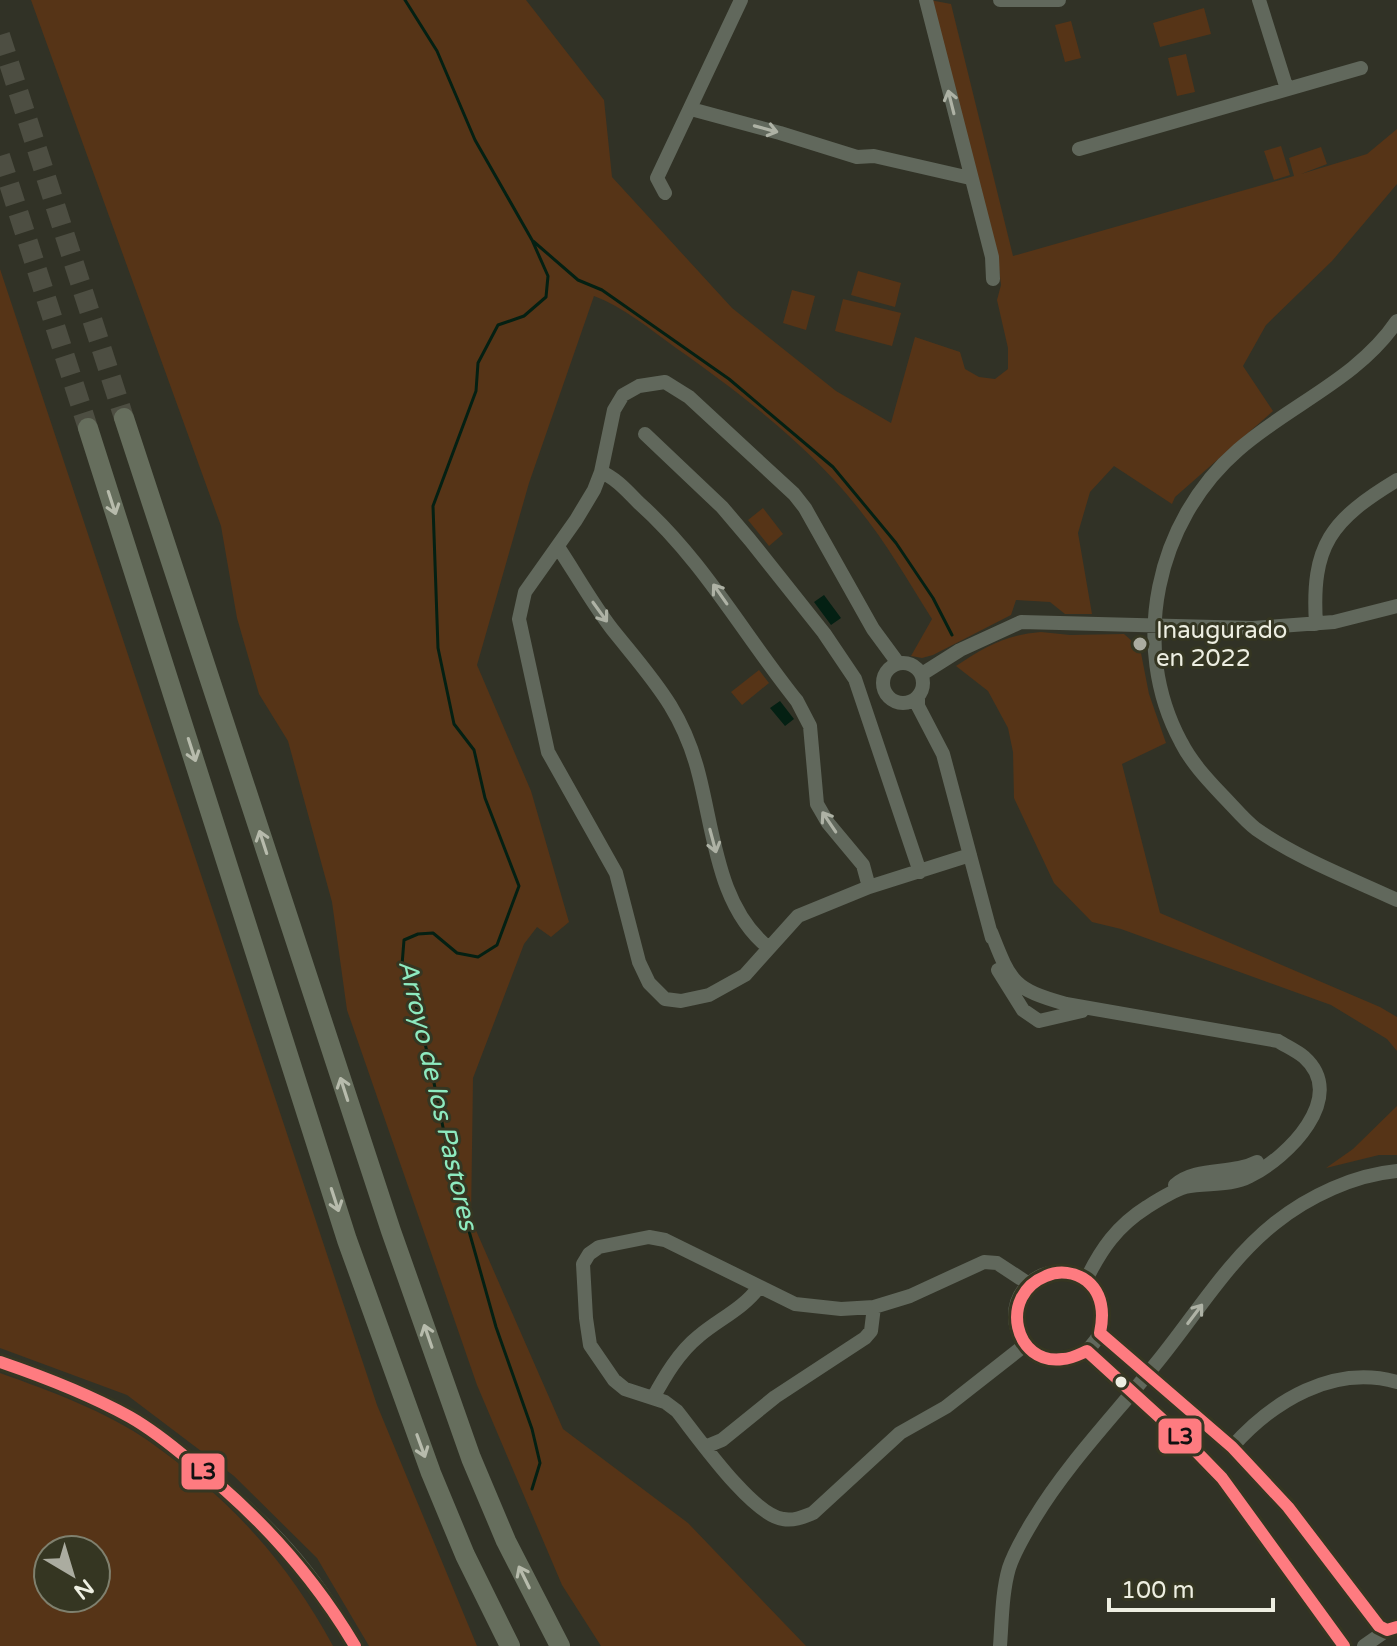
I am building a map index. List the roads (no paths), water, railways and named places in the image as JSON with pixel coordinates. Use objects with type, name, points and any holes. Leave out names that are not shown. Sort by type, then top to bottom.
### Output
[{"type":"highway","points":[[124,418],[386,1216],[471,1458],[506,1541],[560,1646]]},
{"type":"highway","points":[[88,428],[347,1240],[431,1473],[465,1555],[510,1646]]},
{"type":"street","points":[[665,193],[657,178],[741,0]]},
{"type":"street","points":[[926,0],[992,257],[993,279]]},
{"type":"street","points":[[1000,0],[1059,0]]},
{"type":"street","points":[[1259,0],[1287,89]]},
{"type":"street","points":[[1079,149],[1361,68]]},
{"type":"street","points":[[691,109],[857,157],[874,156],[970,178]]},
{"type":"street","points":[[1397,321],[1364,358],[1238,450],[1198,493],[1169,546],[1157,590],[1153,625],[1157,671],[1166,703],[1180,742],[1203,775],[1255,828],[1302,855],[1397,900]]},
{"type":"street","points":[[898,663],[873,629],[805,508],[794,494],[689,397],[665,382],[639,386],[623,395],[614,410],[601,472],[594,490],[525,592],[519,619],[548,752],[616,873],[639,962],[649,983],[665,999],[681,1001],[709,995],[745,975],[798,916],[869,887],[970,855]]},
{"type":"street","points":[[645,434],[722,507],[824,633],[855,679],[920,872]]},
{"type":"street","points":[[601,472],[613,478],[661,522],[689,554],[797,701],[810,726],[817,804],[828,823],[863,865],[869,887]]},
{"type":"street","points":[[1316,624],[1317,573],[1324,546],[1340,521],[1397,480]]},
{"type":"street","points":[[558,547],[595,605],[661,687],[683,728],[699,775],[711,838],[723,877],[754,936],[769,948]]},
{"type":"street","points":[[922,674],[960,650],[1021,622],[1253,628],[1334,622],[1397,606]]},
{"type":"street","points":[[918,698],[906,704],[894,702],[885,693],[882,681],[887,670],[898,663],[912,664],[922,674],[924,686],[918,706],[943,754],[991,932],[998,970],[1023,1010],[1039,1021],[1094,1009]]},
{"type":"street","points":[[991,932],[1006,969],[1019,987],[1066,1004],[1278,1041],[1305,1058],[1317,1076],[1320,1098],[1310,1122],[1294,1144],[1250,1176],[1225,1185],[1182,1188],[1150,1205],[1115,1231],[1100,1251],[1086,1280]]},
{"type":"street","points":[[1000,1646],[1009,1567],[1055,1485],[1245,1250],[1298,1207],[1358,1179],[1397,1171]]},
{"type":"street","points":[[1025,1345],[946,1407],[900,1433],[813,1513],[797,1519],[781,1519],[763,1512],[677,1411],[653,1398],[625,1389],[614,1380],[590,1345],[583,1264],[589,1254],[612,1243],[649,1237],[681,1247],[795,1304],[841,1309],[874,1307],[910,1296],[984,1262],[997,1263],[1029,1284]]},
{"type":"street","points":[[1057,1272],[1086,1280],[1102,1304],[1104,1319],[1094,1346],[1066,1360],[1054,1361],[1043,1358],[1025,1345],[1017,1330],[1015,1313],[1019,1297],[1029,1284],[1042,1275],[1057,1272]]},
{"type":"street","points":[[653,1398],[664,1378],[695,1339],[743,1305],[759,1287]]},
{"type":"street","points":[[705,1447],[722,1440],[775,1397],[865,1338],[871,1331],[874,1307]]},
{"type":"street","points":[[1100,1333],[1232,1447],[1288,1507],[1379,1626],[1392,1628]]},
{"type":"street","points":[[1087,1351],[1222,1478],[1344,1646]]},
{"type":"street","points":[[0,1362],[82,1392],[133,1419],[228,1490],[297,1557],[355,1646]]},
{"type":"street","points":[[1232,1447],[1250,1426],[1269,1411],[1309,1388],[1333,1381],[1367,1379],[1397,1382]]},
{"type":"street","points":[[1364,1646],[1392,1628]]},
{"type":"waterway","name":"Arroyo de los Pastores","points":[[405,0],[437,51],[475,140],[532,240],[548,276],[546,297],[524,316],[498,325],[478,363],[476,391],[433,506],[438,648],[454,724],[474,750],[485,798],[519,886],[497,945],[478,957],[457,953],[433,933],[418,934],[404,940],[402,965],[414,997],[451,1167],[496,1327],[532,1429],[540,1463],[532,1489]]},
{"type":"waterway","name":"Arroyo de los Pastores","points":[[533,241],[578,280],[602,290],[729,379],[833,467],[896,543],[933,598],[952,635]]},
{"type":"tunnel","points":[[0,35],[124,418]]},
{"type":"tunnel","points":[[0,156],[88,428]]},
{"type":"place","name":"Inaugurado en 2022","points":[[1140,644]]}]
